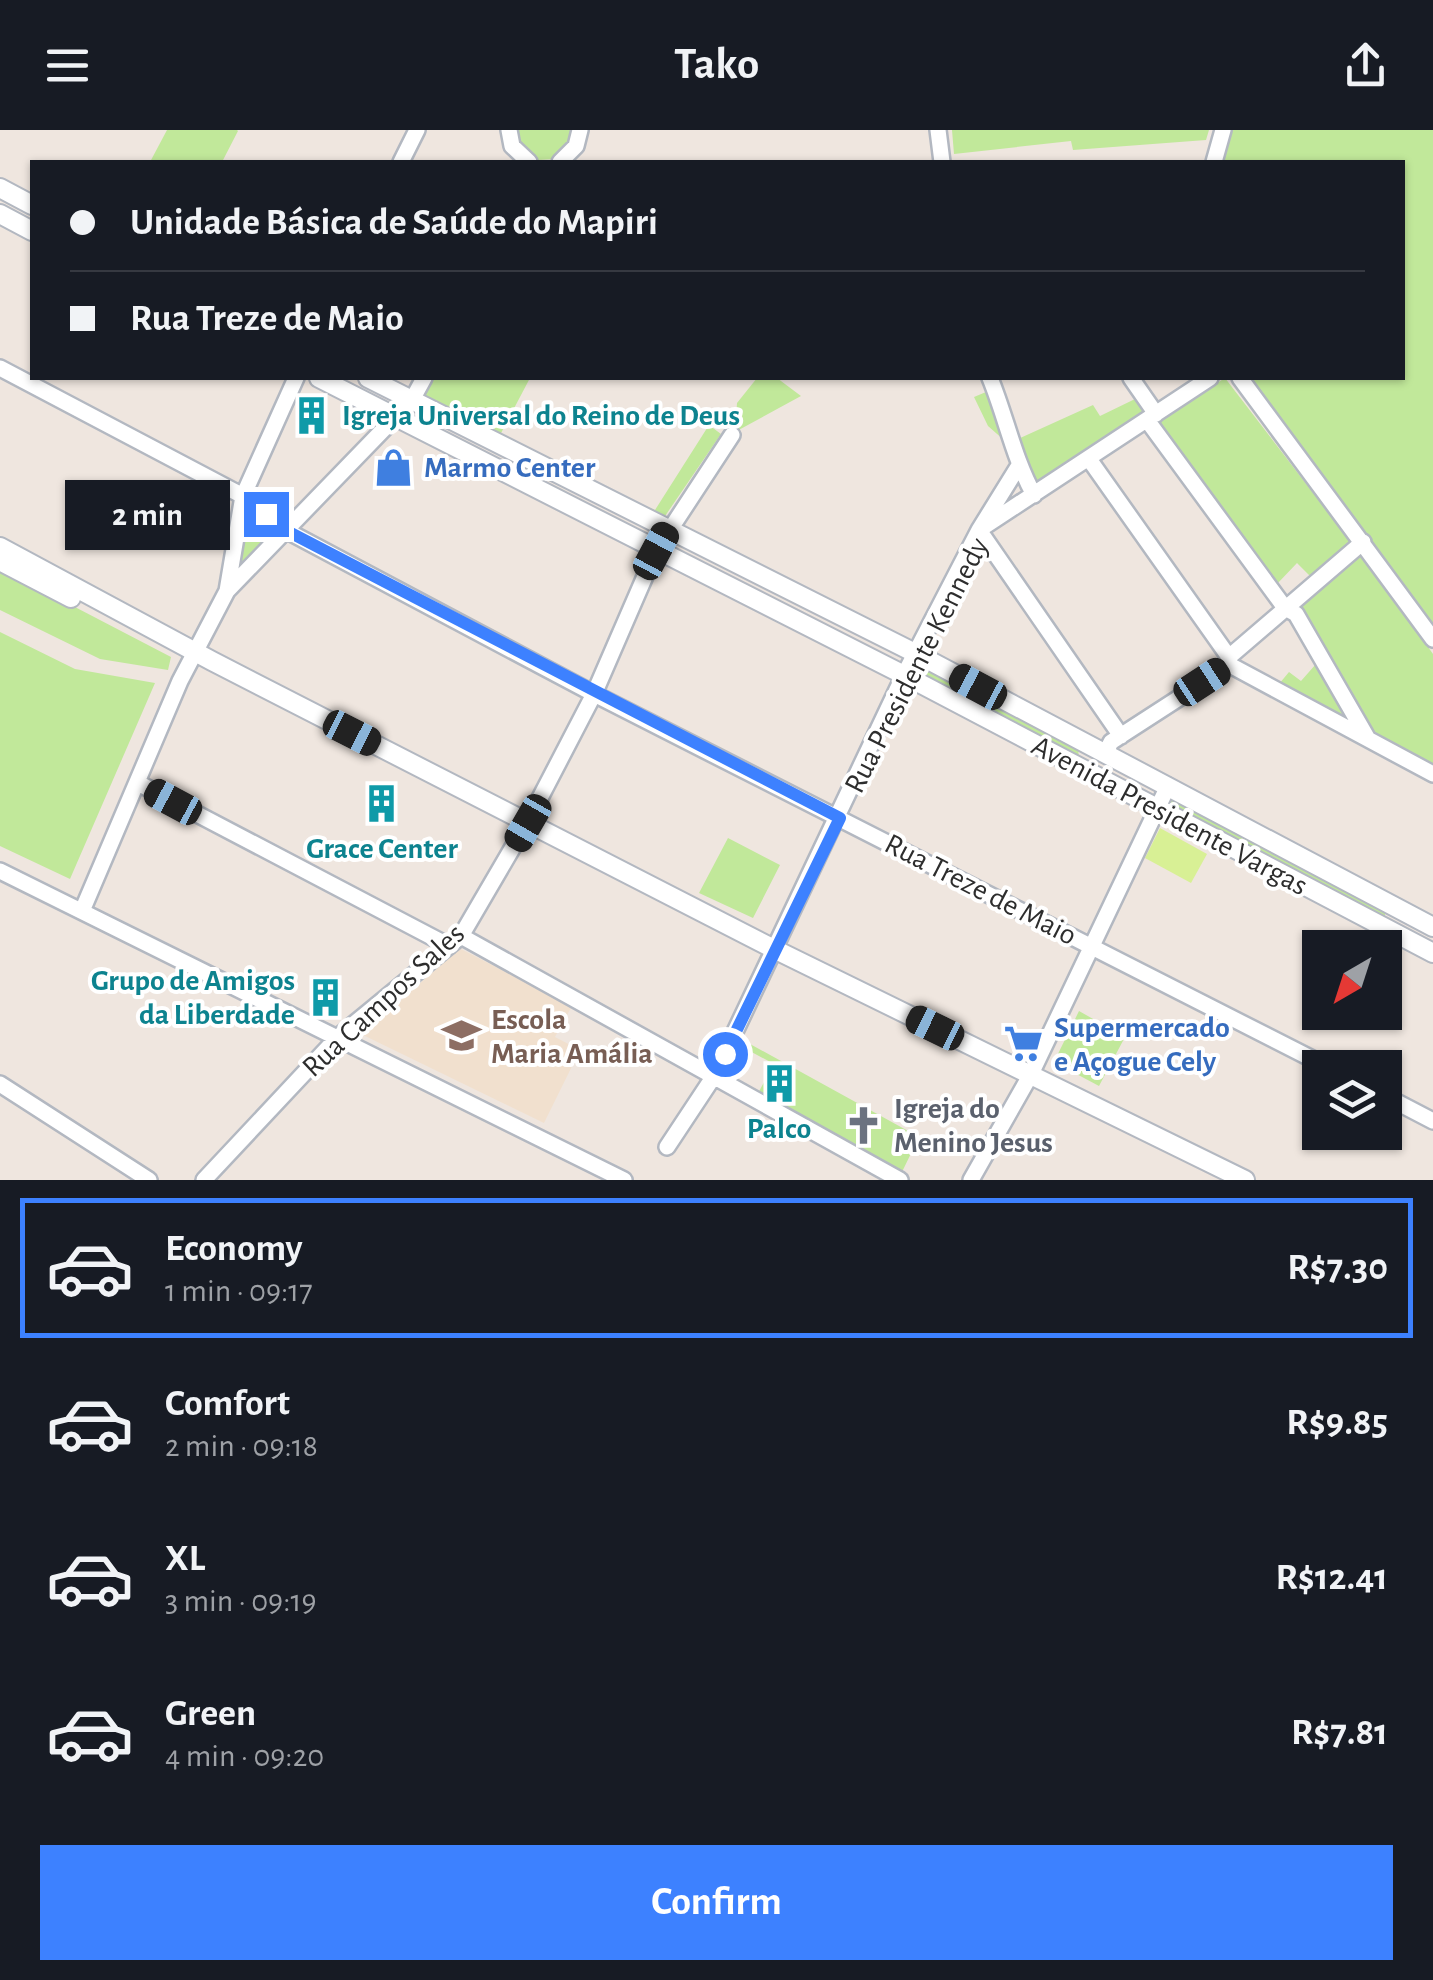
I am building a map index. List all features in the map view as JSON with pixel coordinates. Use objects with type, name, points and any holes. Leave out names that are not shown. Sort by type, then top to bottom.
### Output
[{"type":"street","points":[[403,160],[418,130]]},
{"type":"street","points":[[509,130],[512,146],[525,160]]},
{"type":"street","points":[[562,160],[576,146],[580,130]]},
{"type":"street","points":[[938,130],[942,160]]},
{"type":"street","points":[[1215,160],[1223,130]]},
{"type":"street","points":[[0,188],[30,204]]},
{"type":"street","points":[[0,214],[30,229]]},
{"type":"street","name":"Rua Treze de Maio","points":[[0,368],[243,496],[289,532],[594,694],[1302,1053]]},
{"type":"street","points":[[228,590],[243,496],[295,380]]},
{"type":"street","name":"Avenida Presidente Vargas","points":[[323,380],[904,675],[1433,953]]},
{"type":"street","name":"Avenida Presidente Vargas","points":[[372,380],[915,653],[1433,927]]},
{"type":"street","points":[[82,911],[193,654],[228,590],[289,532],[412,400],[423,380]]},
{"type":"street","points":[[991,380],[1008,418],[1018,467],[1034,496]]},
{"type":"street","points":[[1132,380],[1152,417],[1286,608],[1296,614],[1368,738]]},
{"type":"street","name":"Rua Presidente Kennedy","points":[[667,1147],[714,1076],[840,818],[904,675],[979,530],[1207,380]]},
{"type":"street","points":[[1241,380],[1433,640]]},
{"type":"street","name":"Rua Campos Sales","points":[[204,1180],[338,1036],[455,941],[528,823],[594,694],[656,551],[732,435]]},
{"type":"street","points":[[1089,459],[1229,661],[1433,774]]},
{"type":"street","points":[[1018,467],[979,530],[1121,736]]},
{"type":"street","points":[[1105,754],[1121,736],[1229,661],[1362,542]]},
{"type":"street","points":[[0,547],[193,654]]},
{"type":"street","points":[[0,561],[212,661],[776,950],[1245,1180]]},
{"type":"street","points":[[138,783],[455,941],[714,1076],[900,1180]]},
{"type":"street","points":[[971,1180],[1030,1074],[1168,786]]},
{"type":"street","points":[[0,870],[624,1180]]},
{"type":"street","points":[[1386,929],[1396,907]]},
{"type":"street","points":[[0,1084],[149,1180]]},
{"type":"street","points":[[1402,1105],[1433,1121]]},
{"type":"shaded area","name":"Escola Maria Amália","points":[[459,948],[572,1006],[555,1037],[580,1050],[544,1123],[363,1035]]},
{"type":"green space","points":[[167,130],[238,131],[223,160],[151,160]]},
{"type":"green space","points":[[515,130],[574,130],[573,139],[556,159],[537,160],[517,143]]},
{"type":"green space","points":[[952,130],[1209,130],[1206,140],[1073,150],[1071,141],[954,154]]},
{"type":"green space","points":[[1230,130],[1433,130],[1433,628],[1249,380],[1405,380],[1405,160],[1222,160]]},
{"type":"green space","points":[[432,380],[529,380],[500,435],[424,395]]},
{"type":"green space","points":[[755,380],[780,380],[801,396],[735,432],[737,403]]},
{"type":"green space","points":[[1227,380],[1350,541],[1310,576],[1297,563],[1277,584],[1155,422]]},
{"type":"green space","points":[[986,392],[1005,441],[988,426],[974,397]]},
{"type":"green space","points":[[1135,399],[1144,414],[1036,485],[1018,439],[1093,405],[1100,416]]},
{"type":"green space","points":[[709,425],[721,434],[663,519],[633,505],[635,502],[655,510]]},
{"type":"green space","points":[[249,506],[284,526],[230,574]]},
{"type":"green space","points":[[1361,553],[1433,654],[1433,767],[1374,735],[1299,607]]},
{"type":"green space","points":[[0,568],[171,657],[168,670],[100,659],[0,610]]},
{"type":"green space","points":[[0,632],[75,669],[155,683],[70,879],[0,846]]},
{"type":"green space","points":[[1316,664],[1353,723],[1279,684],[1289,672],[1301,681]]},
{"type":"green space","points":[[921,666],[1078,748],[1079,758],[914,673]]},
{"type":"green space","points":[[1169,797],[1385,910],[1385,916],[1380,920],[1166,805]]},
{"type":"green space","points":[[1160,828],[1207,854],[1191,883],[1145,858]]},
{"type":"green space","points":[[728,838],[780,865],[753,918],[699,893]]},
{"type":"green space","points":[[1079,1011],[1125,1037],[1099,1086],[1054,1062]]},
{"type":"green space","points":[[741,1039],[919,1137],[900,1176],[757,1095],[774,1064],[746,1049],[743,1053],[736,1050]]},
{"type":"place","name":"Igreja Universal do Reino de Deus","points":[[312,415]]},
{"type":"place","name":"Marmo Center","points":[[394,467]]},
{"type":"place","name":"Grace Center","points":[[382,804]]},
{"type":"place","name":"Grupo de Amigos da Liberdade","points":[[325,997]]},
{"type":"place","name":"Escola Maria Amália","points":[[461,1036]]},
{"type":"place","name":"Supermercado e Açogue Cely","points":[[1024,1044]]},
{"type":"place","name":"Palco","points":[[779,1084]]},
{"type":"place","name":"Igreja do Menino Jesus","points":[[864,1125]]},
{"type":"route","points":[[266,514],[289,532],[518,654],[840,818],[725,1054]]}]
